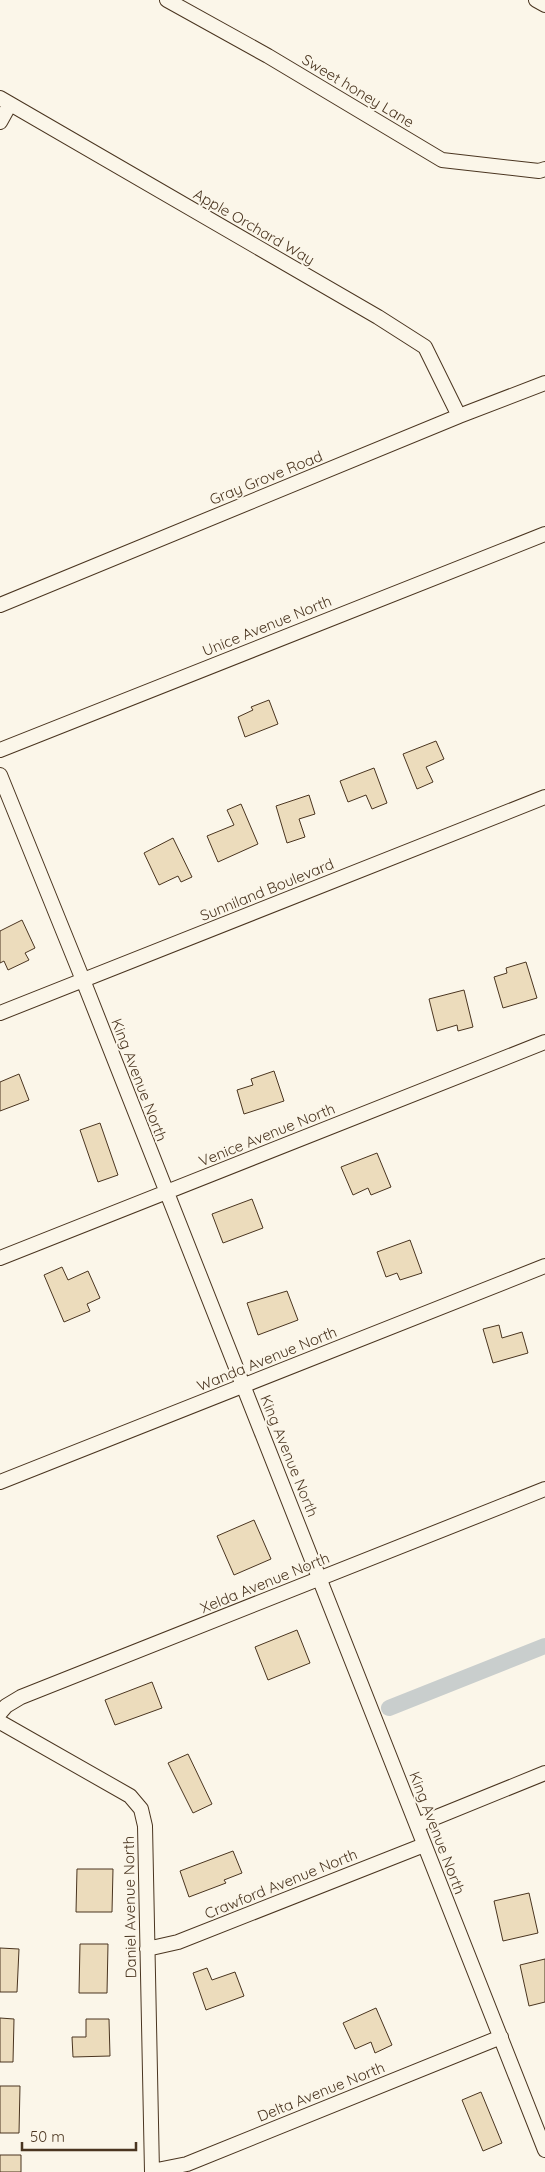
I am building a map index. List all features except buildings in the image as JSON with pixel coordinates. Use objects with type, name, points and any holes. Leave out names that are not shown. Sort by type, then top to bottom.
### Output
[{"type":"street","name":"Sweet honey Lane","points":[[167,0],[268,56],[442,160],[540,171],[545,169]]},
{"type":"street","points":[[536,0],[545,5]]},
{"type":"street","points":[[0,122],[5,101]]},
{"type":"street","name":"Apple Orchard Way","points":[[5,101],[378,317],[425,347],[459,416]]},
{"type":"street","name":"Gray Grove Road","points":[[0,605],[459,416],[545,383]]},
{"type":"street","name":"Unice Avenue North","points":[[0,750],[545,534]]},
{"type":"street","name":"King Avenue North","points":[[0,775],[244,1386],[545,2150]]},
{"type":"street","name":"Sunniland Boulevard","points":[[0,1012],[545,797]]},
{"type":"street","name":"Venice Avenue North","points":[[0,1258],[545,1042]]},
{"type":"street","name":"Wanda Avenue North","points":[[0,1482],[545,1266]]},
{"type":"street","name":"Xelda Avenue North","points":[[0,1713],[6,1706],[21,1698],[545,1489]]},
{"type":"street","name":"Daniel Avenue North","points":[[0,1722],[130,1796],[141,1809],[145,1826],[152,2172]]},
{"type":"street","points":[[417,1825],[545,1774]]},
{"type":"street","name":"Crawford Avenue North","points":[[148,1949],[178,1942],[424,1845]]},
{"type":"street","name":"Delta Avenue North","points":[[152,2172],[187,2164],[501,2038]]},
{"type":"waterway","points":[[389,1708],[545,1646]]}]
